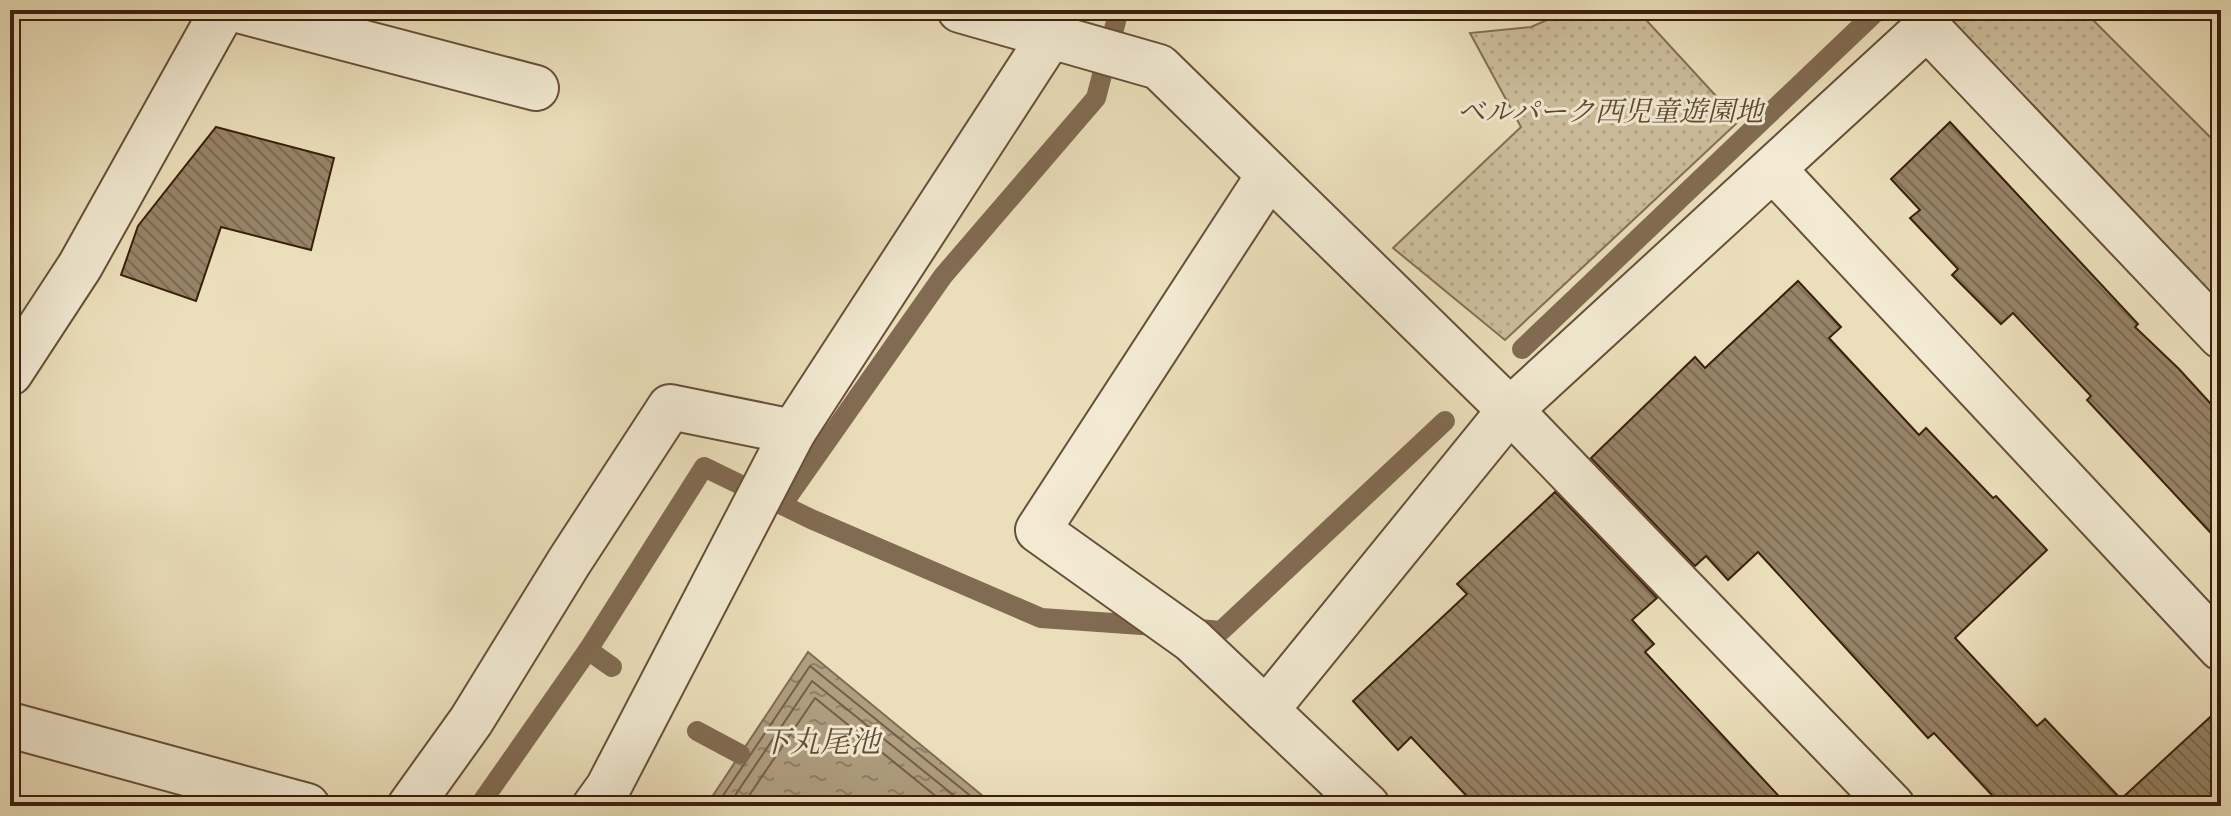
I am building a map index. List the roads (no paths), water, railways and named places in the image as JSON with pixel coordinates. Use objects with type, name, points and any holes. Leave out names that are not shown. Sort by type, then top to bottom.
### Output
[{"type":"street","points":[[10,373],[80,266],[223,10]]},
{"type":"street","points":[[238,10],[536,88]]},
{"type":"street","points":[[960,10],[1159,67],[1510,410],[1892,806]]},
{"type":"street","points":[[1266,710],[1510,410],[1927,27],[2221,336]]},
{"type":"street","points":[[595,806],[608,788],[793,432],[1060,38]]},
{"type":"street","points":[[1773,169],[2221,648]]},
{"type":"street","points":[[1269,175],[1038,530],[1192,640],[1367,806]]},
{"type":"street","points":[[410,806],[471,721],[670,407],[793,432]]},
{"type":"street","points":[[10,725],[307,806]]},
{"type":"water","name":"下丸尾池","points":[[808,652],[995,806],[706,806]]},
{"type":"waterway","points":[[782,505],[943,276],[1096,98],[1119,10]]},
{"type":"waterway","points":[[1522,349],[1878,10]]},
{"type":"waterway","points":[[1188,628],[1221,631],[1445,421]]},
{"type":"waterway","points":[[479,806],[588,650],[704,467],[811,519],[1041,618],[1156,626]]},
{"type":"waterway","points":[[588,650],[612,667]]},
{"type":"waterway","points":[[697,731],[740,754]]},
{"type":"railway","points":[[2213,10],[2221,18]]},
{"type":"park label","name":"ベルパーク西児童遊園地","points":[[1610,114]]}]
